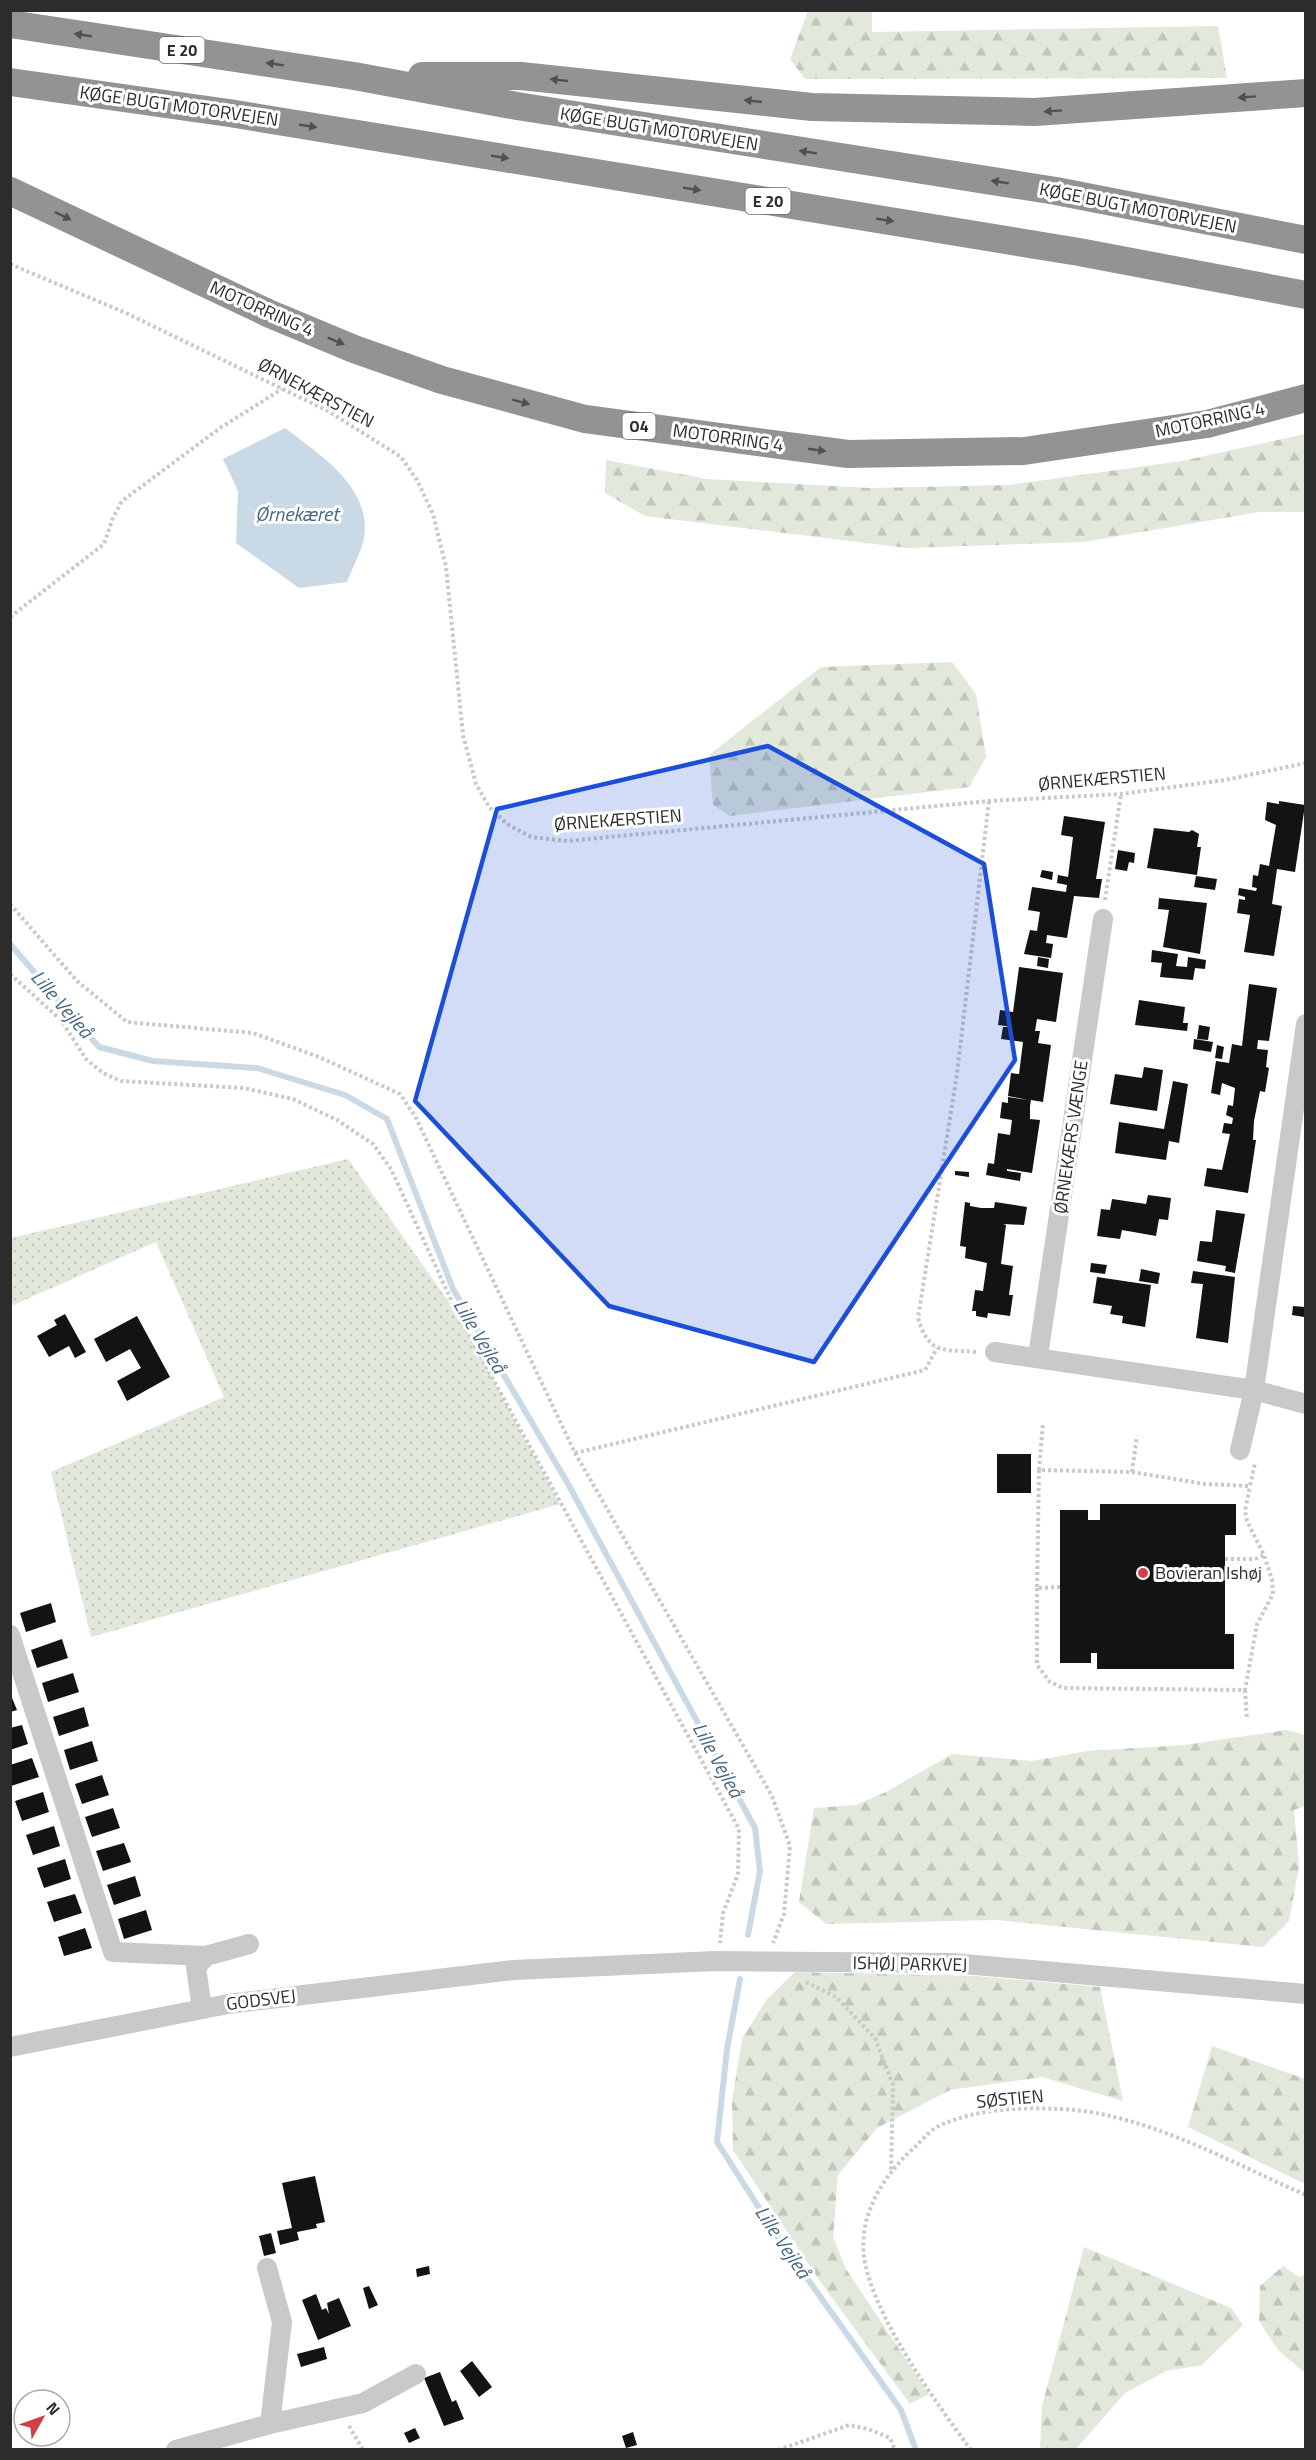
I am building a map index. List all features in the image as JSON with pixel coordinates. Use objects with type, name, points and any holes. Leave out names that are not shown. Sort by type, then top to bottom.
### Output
[{"type":"highway","name":"KØGE BUGT MOTORVEJEN","points":[[10,24],[354,76],[517,106],[1056,191],[1305,240]]},
{"type":"highway","points":[[354,76],[521,76],[812,107],[1035,112],[1305,93]]},
{"type":"highway","name":"KØGE BUGT MOTORVEJEN","points":[[10,82],[229,113],[985,237],[1305,295]]},
{"type":"highway","name":"MOTORRING 4","points":[[10,191],[270,314],[354,349],[442,380],[585,419],[848,454],[1024,450],[1207,424],[1305,398]]},
{"type":"street","name":"ØRNEKÆRS VÆNGE","points":[[1038,1356],[1103,919]]},
{"type":"street","points":[[1249,1452],[1254,1390],[1305,1024]]},
{"type":"street","points":[[995,1352],[1038,1356],[1254,1390],[1305,1404]]},
{"type":"street","points":[[10,1635],[113,1952],[206,1956],[249,1944]]},
{"type":"street","points":[[202,2009],[196,1967],[206,1956]]},
{"type":"street","name":"ISHØJ PARKVEJ","points":[[513,1970],[716,1961],[952,1963],[1305,1994]]},
{"type":"street","name":"GODSVEJ","points":[[10,2047],[202,2009],[513,1970]]},
{"type":"street","points":[[267,2268],[282,2322],[270,2424]]},
{"type":"street","points":[[176,2450],[270,2424],[338,2411],[363,2403],[416,2374]]},
{"type":"path","name":"ØRNEKÆRSTIEN","points":[[10,264],[126,313],[282,388],[328,411],[401,457],[417,480],[433,514],[446,567],[463,735],[476,784],[489,807],[507,824],[531,837],[567,841],[989,801],[1121,794],[1225,780],[1305,762]]},
{"type":"path","points":[[10,617],[104,544],[112,518],[122,501],[219,428],[282,388]]},
{"type":"path","points":[[1103,919],[1121,794]]},
{"type":"path","points":[[989,801],[957,1074],[918,1318],[924,1338],[937,1348],[982,1353],[995,1352]]},
{"type":"path","points":[[10,904],[77,981],[128,1022],[254,1033],[319,1057],[400,1094],[415,1116],[575,1453],[772,1796],[790,1846],[784,1914],[766,1962],[836,1997],[875,2038],[893,2085],[891,2171]]},
{"type":"path","points":[[10,974],[61,1020],[86,1059],[103,1073],[121,1082],[244,1088],[293,1099],[338,1120],[373,1144],[392,1169],[458,1315],[739,1829],[738,1874],[723,1913],[716,1961]]},
{"type":"path","points":[[575,1453],[925,1370],[937,1348]]},
{"type":"path","points":[[1043,1423],[1039,1470],[1037,1665],[1050,1682],[1063,1688],[1245,1690]]},
{"type":"path","points":[[1132,1472],[1137,1436]]},
{"type":"path","points":[[1247,1719],[1245,1690],[1257,1624],[1273,1594],[1272,1580],[1264,1555],[1247,1521],[1245,1511],[1250,1486],[1249,1452]]},
{"type":"path","points":[[1039,1470],[1132,1472],[1205,1484],[1250,1486]]},
{"type":"path","points":[[1225,1559],[1255,1559],[1264,1555]]},
{"type":"path","points":[[1037,1588],[1060,1587]]},
{"type":"path","name":"SØSTIEN","points":[[971,2450],[910,2362],[867,2274],[863,2244],[868,2212],[891,2171],[937,2126],[982,2112],[1060,2109],[1115,2118],[1181,2138],[1305,2195]]},
{"type":"path","points":[[338,2411],[363,2450]]},
{"type":"path","points":[[778,2450],[849,2426],[868,2429],[890,2438],[895,2450]]},
{"type":"highlighted area","points":[[768,746],[984,864],[1015,1060],[814,1362],[609,1306],[415,1101],[497,809]]},
{"type":"green space","points":[[808,11],[872,11],[872,32],[1218,26],[1227,78],[805,79],[790,59]]},
{"type":"green space","points":[[1305,434],[1305,512],[1259,512],[1083,542],[908,548],[645,516],[605,493],[606,460],[707,479],[870,488],[1009,485],[1182,461]]},
{"type":"green space","points":[[952,662],[976,694],[986,757],[969,787],[730,816],[713,805],[709,755],[821,667]]},
{"type":"green space","points":[[348,1159],[458,1315],[560,1504],[91,1637],[51,1472],[224,1397],[156,1242],[11,1306],[11,1238]]},
{"type":"green space","points":[[1287,1730],[1305,1735],[1305,1806],[1294,1810],[1299,1867],[1289,1921],[1263,1947],[997,1920],[826,1924],[799,1902],[814,1808],[856,1805],[886,1792],[952,1754],[1032,1761],[1088,1751],[1184,1745]]},
{"type":"green space","points":[[795,1972],[976,1976],[1100,1987],[1123,2101],[1042,2077],[950,2090],[877,2128],[838,2175],[833,2237],[846,2269],[929,2394],[910,2404],[821,2283],[733,2150],[732,2101],[742,2039],[767,1999]]},
{"type":"green space","points":[[1212,2046],[1305,2079],[1305,2184],[1188,2127]]},
{"type":"green space","points":[[1084,2247],[1231,2308],[1243,2325],[1202,2365],[1166,2371],[1125,2393],[1076,2449],[1040,2449],[1042,2406]]},
{"type":"green space","points":[[1283,2266],[1299,2277],[1305,2275],[1305,2373],[1278,2350],[1259,2321],[1260,2286]]},
{"type":"water","name":"Ørnekæret","points":[[285,428],[341,474],[360,503],[364,520],[364,538],[347,582],[299,588],[236,543],[238,491],[223,459]]},
{"type":"building","points":[[1279,801],[1305,805],[1295,872],[1277,869],[1272,904],[1282,906],[1274,956],[1244,952],[1250,915],[1237,913],[1239,899],[1245,900],[1245,897],[1238,895],[1239,888],[1256,891],[1257,888],[1252,887],[1253,875],[1258,876],[1260,864],[1269,866],[1276,825],[1265,820],[1267,802],[1279,804]]},
{"type":"building","points":[[1064,816],[1105,822],[1096,879],[1102,879],[1099,898],[1074,896],[1067,938],[1047,935],[1046,943],[1053,944],[1051,958],[1024,954],[1030,930],[1037,931],[1040,912],[1028,910],[1032,887],[1066,892],[1067,885],[1057,883],[1058,875],[1068,877],[1073,837],[1061,835]]},
{"type":"building","points":[[1154,828],[1189,832],[1192,830],[1199,834],[1197,847],[1201,847],[1197,875],[1147,868]]},
{"type":"building","points":[[1118,850],[1135,853],[1134,863],[1129,862],[1127,871],[1115,869]]},
{"type":"building","points":[[1042,870],[1053,872],[1052,880],[1040,877]]},
{"type":"building","points":[[1196,876],[1217,879],[1215,890],[1194,887]]},
{"type":"building","points":[[1159,898],[1207,903],[1200,954],[1163,947],[1169,910],[1158,909]]},
{"type":"building","points":[[1152,950],[1178,954],[1176,966],[1187,967],[1188,957],[1206,960],[1205,969],[1195,968],[1193,980],[1160,977],[1162,963],[1151,962]]},
{"type":"building","points":[[1038,957],[1049,959],[1048,968],[1037,966]]},
{"type":"building","points":[[1019,967],[1063,973],[1056,1022],[1037,1019],[1035,1031],[1040,1031],[1038,1043],[1051,1045],[1043,1102],[1031,1100],[1030,1106],[1030,1119],[1040,1120],[1032,1173],[1007,1169],[1007,1171],[1021,1173],[1020,1181],[986,1175],[988,1163],[994,1164],[998,1133],[1010,1135],[1012,1120],[1000,1118],[1002,1102],[1008,1103],[1008,1097],[1028,1100],[1008,1096],[1011,1073],[1019,1074],[1023,1042],[1001,1039],[1003,1027],[1013,1027],[998,1025],[1000,1010],[1013,1012]]},
{"type":"building","points":[[1249,984],[1277,988],[1269,1041],[1258,1040],[1257,1049],[1268,1050],[1266,1067],[1269,1068],[1265,1092],[1260,1091],[1254,1121],[1253,1140],[1256,1140],[1248,1193],[1204,1186],[1207,1168],[1222,1170],[1230,1134],[1222,1133],[1224,1123],[1232,1124],[1233,1118],[1226,1115],[1228,1105],[1233,1106],[1235,1088],[1222,1083],[1220,1095],[1211,1093],[1216,1061],[1229,1063],[1232,1044],[1242,1046]]},
{"type":"building","points":[[1139,1000],[1185,1007],[1183,1023],[1188,1023],[1187,1031],[1135,1025]]},
{"type":"building","points":[[1199,1025],[1210,1027],[1208,1040],[1197,1039]]},
{"type":"building","points":[[1194,1039],[1213,1042],[1211,1052],[1193,1049]]},
{"type":"building","points":[[1217,1045],[1224,1047],[1222,1059],[1215,1058]]},
{"type":"building","points":[[1144,1067],[1163,1070],[1157,1111],[1110,1104],[1115,1074],[1142,1078]]},
{"type":"building","points":[[1173,1081],[1188,1084],[1179,1143],[1169,1141],[1166,1160],[1115,1153],[1119,1122],[1164,1129]]},
{"type":"building","points":[[955,1171],[969,1172],[969,1177],[955,1175]]},
{"type":"building","points":[[1148,1195],[1171,1198],[1168,1220],[1159,1219],[1156,1236],[1122,1230],[1120,1239],[1097,1236],[1101,1209],[1110,1210],[1112,1199],[1146,1204]]},
{"type":"building","points":[[965,1202],[970,1203],[970,1206],[981,1208],[994,1208],[995,1202],[1027,1207],[1024,1225],[1003,1224],[1006,1225],[1001,1264],[1013,1266],[1009,1295],[1013,1295],[1010,1316],[988,1313],[987,1318],[976,1316],[976,1311],[972,1311],[975,1290],[983,1291],[987,1263],[965,1258],[966,1247],[960,1246]]},
{"type":"building","points":[[1216,1210],[1245,1214],[1235,1273],[1225,1271],[1226,1266],[1197,1261],[1200,1241],[1212,1242]]},
{"type":"building","points":[[1091,1263],[1107,1265],[1105,1274],[1090,1272]]},
{"type":"building","points":[[1141,1269],[1160,1273],[1158,1284],[1139,1281]]},
{"type":"building","points":[[1193,1271],[1235,1277],[1228,1343],[1196,1338],[1203,1284],[1191,1283]]},
{"type":"building","points":[[1097,1277],[1151,1285],[1145,1327],[1122,1323],[1123,1316],[1110,1314],[1112,1306],[1093,1303]]},
{"type":"building","points":[[1293,1306],[1305,1307],[1304,1317],[1292,1315]]},
{"type":"building","points":[[65,1314],[86,1352],[75,1358],[69,1346],[49,1357],[37,1336],[57,1325],[54,1320]]},
{"type":"building","points":[[137,1316],[170,1377],[127,1401],[117,1381],[141,1368],[130,1349],[106,1362],[94,1339]]},
{"type":"building","points":[[997,1454],[1031,1454],[1031,1493],[997,1493]]},
{"type":"building","name":"Bovieran Ishøj","points":[[1100,1504],[1236,1504],[1236,1535],[1225,1535],[1225,1634],[1234,1634],[1234,1669],[1097,1669],[1097,1653],[1091,1653],[1091,1663],[1060,1663],[1060,1510],[1088,1510],[1088,1520],[1100,1520]]},
{"type":"building","points":[[51,1603],[56,1622],[26,1632],[20,1613]]},
{"type":"building","points":[[62,1639],[68,1658],[37,1668],[31,1650]]},
{"type":"building","points":[[73,1673],[79,1692],[48,1702],[42,1683]]},
{"type":"building","points":[[10,1693],[17,1710],[10,1712]]},
{"type":"building","points":[[84,1707],[89,1726],[59,1736],[53,1717]]},
{"type":"building","points":[[22,1725],[28,1744],[10,1750],[10,1728]]},
{"type":"building","points":[[92,1741],[98,1761],[70,1770],[64,1750]]},
{"type":"building","points":[[32,1758],[39,1777],[11,1786],[10,1765]]},
{"type":"building","points":[[102,1775],[109,1795],[82,1804],[75,1784]]},
{"type":"building","points":[[43,1792],[49,1812],[22,1821],[15,1801]]},
{"type":"building","points":[[113,1808],[120,1828],[92,1837],[85,1817]]},
{"type":"building","points":[[54,1826],[60,1846],[33,1855],[26,1835]]},
{"type":"building","points":[[124,1843],[131,1862],[103,1871],[96,1851]]},
{"type":"building","points":[[65,1859],[71,1879],[44,1888],[37,1868]]},
{"type":"building","points":[[135,1876],[141,1896],[114,1905],[107,1885]]},
{"type":"building","points":[[75,1894],[82,1913],[54,1922],[47,1902]]},
{"type":"building","points":[[146,1910],[152,1930],[124,1939],[118,1919]]},
{"type":"building","points":[[85,1928],[92,1948],[64,1956],[58,1937]]},
{"type":"building","points":[[315,2176],[325,2222],[316,2224],[317,2228],[297,2232],[299,2240],[280,2245],[277,2231],[292,2228],[282,2183]]},
{"type":"building","points":[[271,2233],[276,2253],[264,2256],[259,2236]]},
{"type":"building","points":[[429,2266],[430,2274],[417,2277],[416,2269]]},
{"type":"building","points":[[369,2286],[378,2305],[369,2309],[363,2288]]},
{"type":"building","points":[[316,2294],[322,2310],[326,2308],[329,2314],[327,2303],[339,2298],[351,2326],[318,2340],[302,2300]]},
{"type":"building","points":[[324,2347],[327,2359],[301,2367],[297,2354]]},
{"type":"building","points":[[472,2361],[492,2387],[479,2397],[460,2371]]},
{"type":"building","points":[[440,2372],[452,2402],[456,2400],[464,2419],[444,2426],[424,2378]]},
{"type":"building","points":[[415,2428],[420,2438],[409,2443],[404,2433]]},
{"type":"building","points":[[633,2432],[637,2445],[626,2448],[622,2436]]},
{"type":"waterway","name":"Lille Vejleå","points":[[10,944],[99,1047],[153,1061],[257,1068],[345,1095],[387,1119],[453,1289],[567,1482],[755,1828],[760,1871],[748,1935]]},
{"type":"waterway","name":"Lille Vejleå","points":[[740,1979],[727,2049],[717,2142],[777,2236],[901,2410],[916,2450]]},
{"type":"place","name":"Bovieran Ishøj","points":[[1143,1573]]}]
